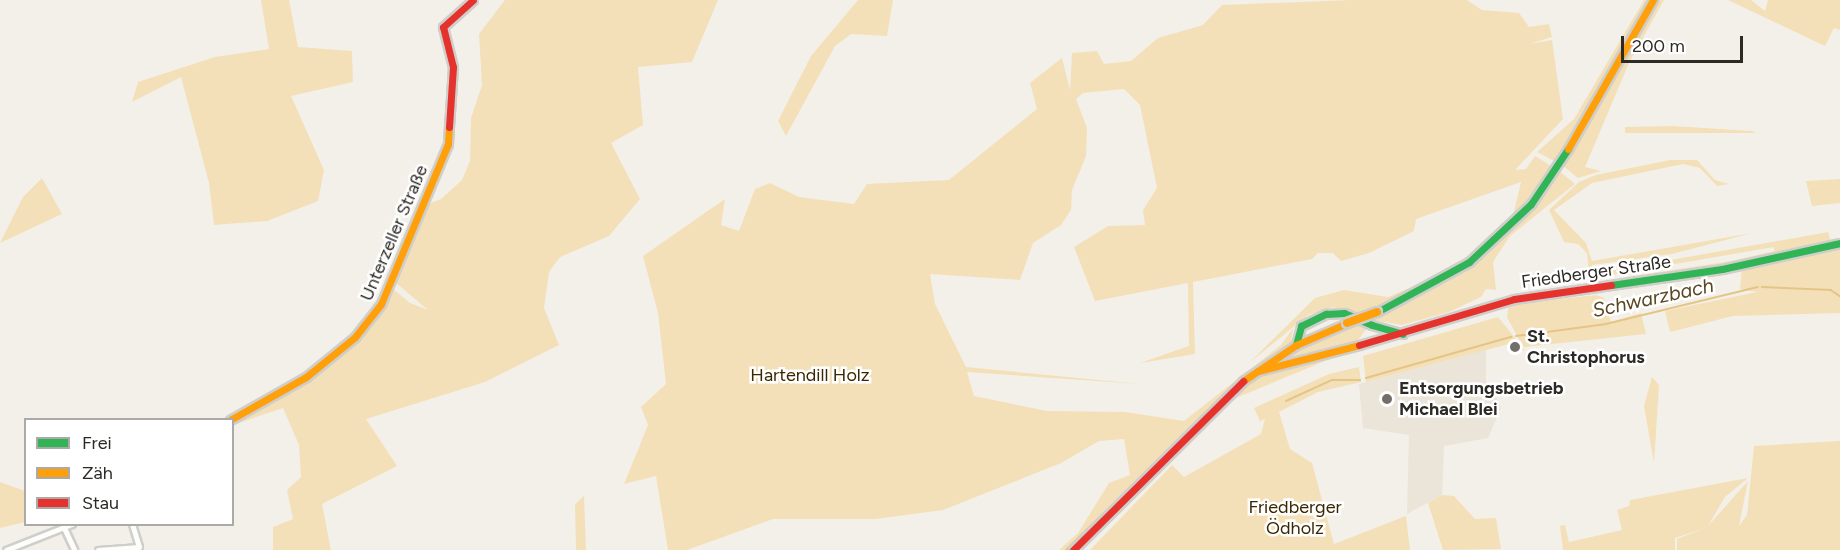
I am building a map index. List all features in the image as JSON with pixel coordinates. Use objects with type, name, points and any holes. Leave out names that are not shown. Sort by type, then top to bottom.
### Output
[{"type":"street","name":"Unterzeller Straße","points":[[234,418],[306,377],[355,336],[381,304],[450,134],[453,67],[443,27],[473,0]]},
{"type":"street","points":[[1073,550],[1249,375],[1296,345],[1377,312],[1469,262],[1531,204],[1566,153],[1653,0]]},
{"type":"street","name":"Friedberger Straße","points":[[1249,375],[1408,334],[1514,299],[1722,269],[1840,243]]},
{"type":"street","points":[[1296,345],[1301,326],[1326,314],[1344,313],[1372,326],[1408,334]]},
{"type":"street","points":[[6,550],[28,547],[70,526]]},
{"type":"street","points":[[98,550],[139,547],[132,526]]},
{"type":"street","points":[[65,528],[75,550]]},
{"type":"shaded area","points":[[1486,350],[1486,389],[1492,389],[1501,408],[1488,438],[1444,446],[1442,495],[1407,514],[1409,435],[1363,428],[1359,384]]},
{"type":"green space","points":[[261,0],[289,0],[298,47],[352,51],[353,82],[291,96],[324,170],[318,201],[267,221],[214,225],[209,183],[181,77],[132,102],[138,82],[215,57],[269,49]]},
{"type":"green space","points":[[505,0],[718,0],[692,62],[638,67],[643,125],[611,143],[640,199],[609,236],[560,257],[549,272],[544,308],[559,345],[485,382],[366,419],[397,466],[322,504],[331,550],[273,550],[273,527],[293,519],[287,490],[301,477],[299,445],[283,408],[234,425],[234,419],[277,397],[358,336],[392,288],[410,303],[428,310],[395,282],[426,205],[441,199],[462,180],[470,161],[471,118],[482,85],[479,34]]},
{"type":"green space","points":[[858,0],[893,0],[887,36],[851,34],[835,46],[786,136],[778,121],[811,56]]},
{"type":"green space","name":"Hartendill Holz","points":[[1350,0],[1467,0],[1482,10],[1519,13],[1529,27],[1549,24],[1552,37],[1529,44],[1552,40],[1563,119],[1515,170],[1526,169],[1535,156],[1553,167],[1512,220],[1521,182],[1416,219],[1414,231],[1369,253],[1341,261],[1333,253],[1318,253],[1312,259],[1193,282],[1195,354],[1140,363],[1189,346],[1188,283],[1095,301],[1074,247],[1108,226],[1145,225],[1143,210],[1157,188],[1140,105],[1124,89],[1083,93],[1076,99],[1087,128],[1086,156],[1072,190],[1071,210],[1061,225],[1033,243],[1020,280],[930,274],[935,304],[966,367],[1140,384],[967,372],[974,396],[1047,411],[1125,412],[1184,421],[1281,345],[1293,328],[1291,343],[1231,386],[1069,550],[1059,550],[1078,533],[1109,483],[1130,475],[1124,439],[1099,441],[1061,463],[943,510],[876,519],[773,519],[687,550],[668,550],[656,476],[624,484],[648,425],[641,407],[666,384],[658,313],[643,256],[725,199],[721,225],[739,231],[755,189],[770,183],[799,197],[854,204],[867,184],[949,180],[1037,109],[1030,83],[1062,58],[1070,90],[1072,53],[1097,51],[1104,64],[1131,61],[1158,38],[1203,25],[1222,5]]},
{"type":"green space","points":[[1644,0],[1650,0],[1556,162],[1537,152],[1574,119]]},
{"type":"green space","points":[[1656,0],[1664,0],[1629,63],[1585,167],[1601,171],[1578,178],[1562,165]]},
{"type":"green space","points":[[1728,0],[1751,0],[1765,11],[1768,0],[1840,0],[1840,30],[1834,28],[1825,46]]},
{"type":"green space","points":[[1673,126],[1756,133],[1625,133],[1625,127]]},
{"type":"green space","points":[[1670,160],[1697,160],[1715,180],[1729,184],[1717,186],[1700,168],[1683,164],[1592,183],[1554,210],[1586,243],[1592,261],[1752,233],[1672,254],[1592,265],[1592,274],[1828,232],[1831,242],[1705,269],[1590,285],[1587,253],[1578,244],[1564,242],[1549,210],[1579,182],[1596,175]],"holes":[[[1774,247],[1774,251],[1731,261],[1594,282],[1594,278]]]},
{"type":"green space","points":[[1558,170],[1575,184],[1510,236],[1493,262],[1496,290],[1486,289],[1481,297],[1449,312],[1402,325],[1373,320],[1473,265],[1522,217]]},
{"type":"green space","points":[[42,178],[62,214],[0,243],[23,197]]},
{"type":"green space","points":[[1840,179],[1840,203],[1812,206],[1806,181]]},
{"type":"green space","points":[[1840,246],[1840,313],[1733,316],[1670,332],[1665,311],[1757,292],[1740,289],[1742,268]]},
{"type":"green space","points":[[1453,269],[1362,314],[1333,307],[1308,315],[1249,363],[1315,298],[1344,290],[1388,297]]},
{"type":"green space","points":[[1596,295],[1604,298],[1611,322],[1641,313],[1646,334],[1523,347],[1507,317],[1509,305]]},
{"type":"green space","points":[[1498,317],[1525,350],[1515,352],[1509,344],[1366,382],[1363,356]]},
{"type":"green space","points":[[1360,322],[1367,328],[1356,343],[1273,362]]},
{"type":"green space","points":[[1354,349],[1231,400],[1077,550],[1255,376]]},
{"type":"green space","name":"Friedberger Ödholz","points":[[1359,367],[1361,382],[1318,392],[1279,412],[1290,449],[1312,463],[1334,544],[1406,516],[1410,550],[1090,550],[1172,465],[1184,477],[1261,434],[1265,419],[1260,421],[1254,408],[1329,374]]},
{"type":"green space","points":[[1652,377],[1659,385],[1654,463],[1644,406]]},
{"type":"green space","points":[[1840,441],[1840,550],[1677,550],[1677,539],[1705,528],[1675,538],[1675,550],[1563,550],[1560,526],[1565,525],[1569,542],[1622,530],[1617,510],[1629,506],[1630,500],[1748,478],[1725,497],[1708,526],[1748,481],[1739,526],[1747,515],[1754,446]]},
{"type":"green space","points":[[0,482],[24,491],[24,522],[0,528]]},
{"type":"green space","points":[[1442,495],[1454,496],[1475,519],[1496,518],[1501,549],[1443,550],[1428,503]]},
{"type":"green space","points":[[584,496],[586,550],[576,550],[575,504]]},
{"type":"waterway","name":"Schwarzbach","points":[[1516,336],[1606,324],[1758,287]]},
{"type":"waterway","name":"Schwarzbach","points":[[1762,287],[1831,290],[1840,296]]},
{"type":"waterway","name":"Schwarzbach","points":[[1366,378],[1511,337]]},
{"type":"waterway","name":"Schwarzbach","points":[[1286,401],[1332,380],[1360,380]]},
{"type":"waterway","name":"Schwarzbach","points":[[1066,550],[1103,514]]},
{"type":"traffic: fast","points":[[1377,312],[1469,262],[1531,204],[1568,149]]},
{"type":"traffic: fast","points":[[1611,285],[1722,269],[1840,243]]},
{"type":"traffic: fast","points":[[1296,345],[1301,326],[1326,314],[1344,313],[1372,325]]},
{"type":"traffic: fast","points":[[1372,325],[1403,334]]},
{"type":"traffic: slow","points":[[1568,149],[1653,0]]},
{"type":"traffic: slow","points":[[234,418],[306,377],[355,337],[381,304],[448,144],[449,127]]},
{"type":"traffic: slow","points":[[1347,323],[1377,312]]},
{"type":"traffic: slow","points":[[1243,381],[1296,345],[1347,323]]},
{"type":"traffic: slow","points":[[1258,371],[1359,345]]},
{"type":"traffic: jam","points":[[449,127],[453,67],[443,27],[473,0]]},
{"type":"traffic: jam","points":[[1359,345],[1514,299],[1611,285]]},
{"type":"traffic: jam","points":[[1073,550],[1243,381]]},
{"type":"place","name":"St. Christophorus","points":[[1515,347]]},
{"type":"place","name":"Entsorgungsbetrieb Michael Blei","points":[[1387,399]]}]
